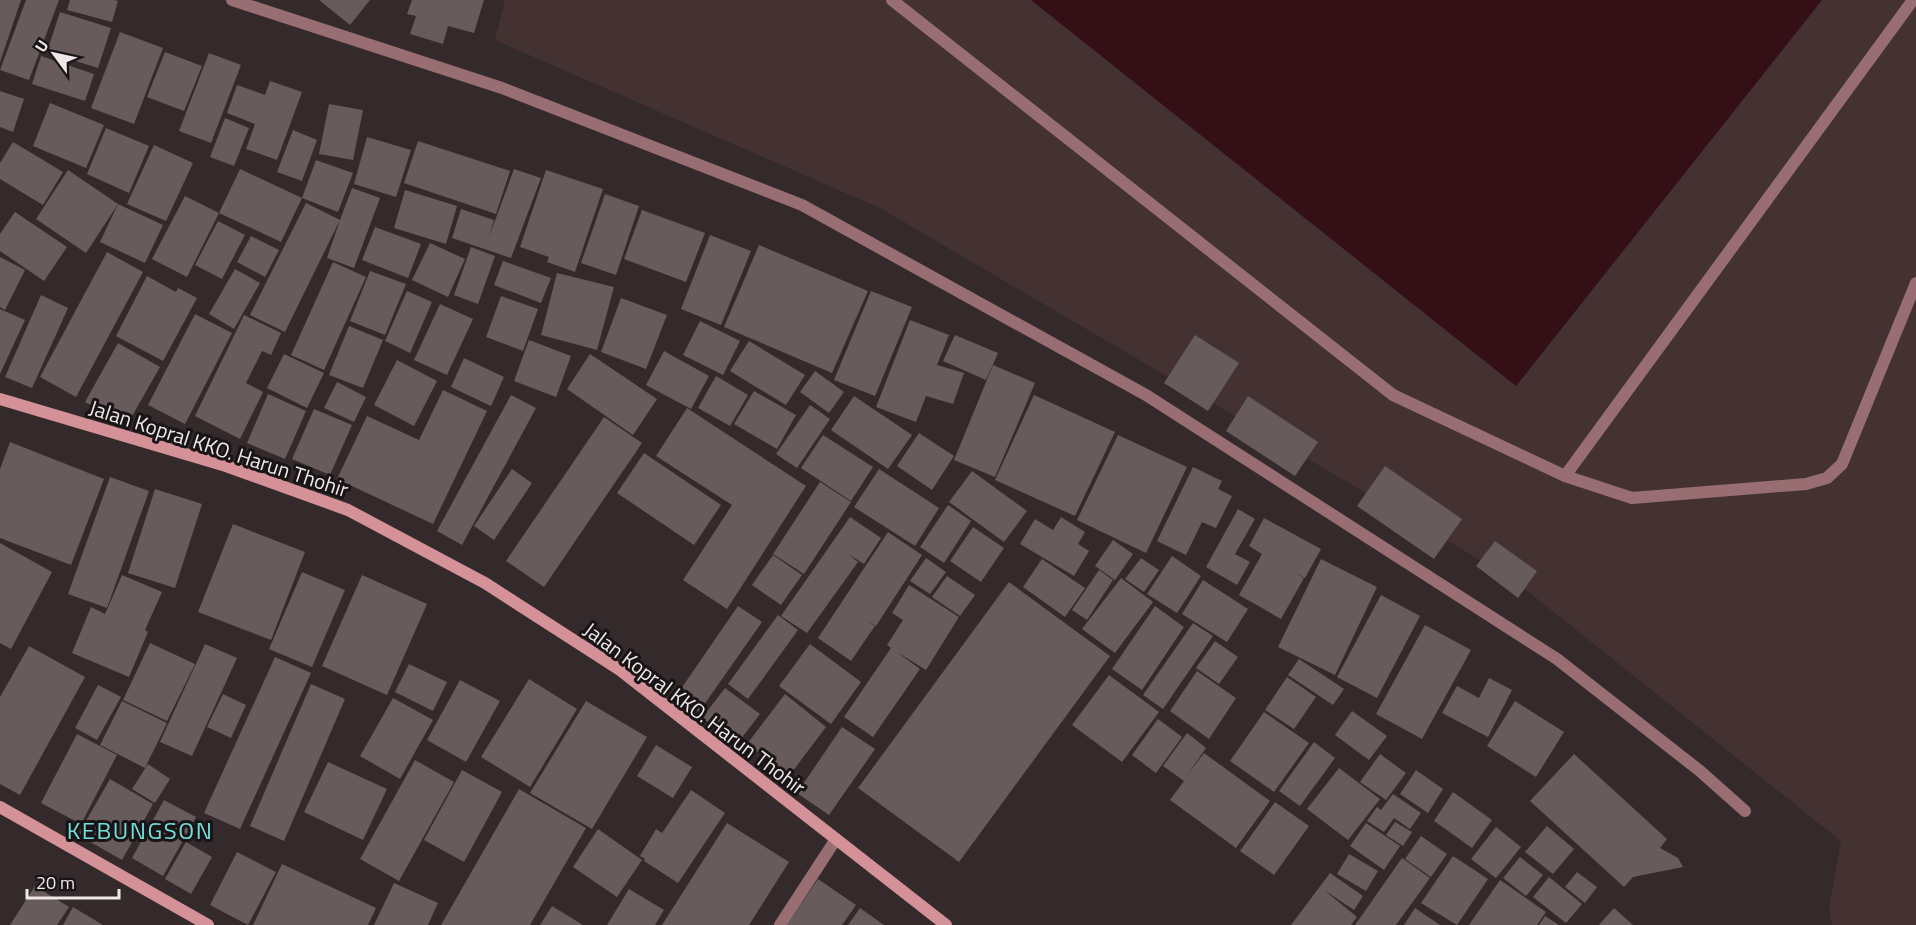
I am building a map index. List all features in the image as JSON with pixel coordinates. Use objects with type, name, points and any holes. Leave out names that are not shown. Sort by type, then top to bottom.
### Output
[{"type":"main road","name":"Jalan Kopral KKO. Harun Thohir","points":[[0,399],[226,466],[348,510],[484,583],[620,670],[946,925]]},
{"type":"main road","points":[[0,807],[208,925]]},
{"type":"street","points":[[232,0],[502,88],[802,205],[1146,394],[1557,659],[1700,771],[1745,811]]},
{"type":"street","points":[[892,0],[1393,395],[1565,476],[1632,498],[1806,484],[1827,478],[1842,464],[1916,283]]},
{"type":"street","points":[[1565,476],[1913,0]]},
{"type":"street","points":[[780,925],[836,839]]},
{"type":"shaded area","points":[[505,0],[1031,0],[1516,386],[1822,0],[1916,0],[1916,925],[1832,925],[1829,909],[1841,841],[1511,578],[880,208],[495,40]]},
{"type":"shaded area","points":[[1031,0],[1822,0],[1516,386]]},
{"type":"building","points":[[0,0],[21,0],[0,62]]},
{"type":"building","points":[[26,0],[59,0],[29,80],[0,70]]},
{"type":"building","points":[[70,0],[118,1],[112,22],[67,10]]},
{"type":"building","points":[[319,0],[370,0],[350,25]]},
{"type":"building","points":[[412,0],[484,0],[474,33],[448,26],[443,44],[410,34],[416,16],[407,14]]},
{"type":"building","points":[[60,12],[111,28],[98,68],[47,52]]},
{"type":"building","points":[[120,32],[163,48],[134,124],[91,108]]},
{"type":"building","points":[[165,52],[202,66],[184,111],[147,97]]},
{"type":"building","points":[[209,53],[241,65],[211,143],[179,131]]},
{"type":"building","points":[[41,56],[94,74],[85,101],[32,84]]},
{"type":"building","points":[[270,81],[302,92],[277,160],[246,149],[255,124],[227,113],[237,85],[265,95]]},
{"type":"building","points":[[0,91],[24,99],[13,132],[0,127]]},
{"type":"building","points":[[50,103],[104,125],[86,168],[33,146]]},
{"type":"building","points":[[329,104],[363,110],[353,160],[319,154]]},
{"type":"building","points":[[225,118],[249,128],[234,166],[210,157]]},
{"type":"building","points":[[106,128],[149,146],[129,193],[87,174]]},
{"type":"building","points":[[293,130],[317,140],[302,181],[277,172]]},
{"type":"building","points":[[367,137],[411,150],[396,197],[354,184]]},
{"type":"building","points":[[418,141],[510,171],[496,214],[404,183]]},
{"type":"building","points":[[13,142],[63,172],[43,205],[0,179],[0,163]]},
{"type":"building","points":[[154,145],[193,163],[166,221],[127,204]]},
{"type":"building","points":[[316,160],[353,173],[338,212],[302,198]]},
{"type":"building","points":[[240,169],[302,198],[281,242],[219,213]]},
{"type":"building","points":[[514,169],[541,178],[511,258],[452,238],[461,209],[494,220],[489,237]]},
{"type":"building","points":[[68,170],[118,204],[86,253],[36,219]]},
{"type":"building","points":[[546,170],[603,189],[575,272],[547,262],[549,257],[520,247]]},
{"type":"building","points":[[352,188],[380,198],[354,268],[327,258]]},
{"type":"building","points":[[405,190],[457,206],[446,244],[394,228]]},
{"type":"building","points":[[605,194],[639,206],[616,275],[581,263]]},
{"type":"building","points":[[185,196],[219,213],[187,277],[152,259]]},
{"type":"building","points":[[306,203],[340,220],[285,332],[250,315]]},
{"type":"building","points":[[118,204],[163,225],[145,263],[100,242]]},
{"type":"building","points":[[642,210],[705,233],[686,282],[624,259]]},
{"type":"building","points":[[15,212],[67,247],[44,281],[0,251],[0,234]]},
{"type":"building","points":[[218,221],[245,235],[222,279],[195,265]]},
{"type":"building","points":[[375,227],[421,244],[408,278],[362,260]]},
{"type":"building","points":[[710,235],[751,251],[721,325],[681,309]]},
{"type":"building","points":[[251,236],[279,250],[265,277],[237,262]]},
{"type":"building","points":[[430,243],[465,259],[448,297],[412,280]]},
{"type":"building","points":[[759,245],[868,291],[832,373],[724,327]]},
{"type":"building","points":[[471,247],[495,256],[478,304],[454,295]]},
{"type":"building","points":[[107,252],[143,272],[76,397],[40,377]]},
{"type":"building","points":[[0,257],[25,270],[5,310],[0,307]]},
{"type":"building","points":[[503,261],[551,278],[541,303],[494,285]]},
{"type":"building","points":[[333,262],[366,277],[324,370],[291,355]]},
{"type":"building","points":[[235,269],[260,283],[234,329],[209,314]]},
{"type":"building","points":[[370,271],[406,284],[385,335],[350,321]]},
{"type":"building","points":[[557,273],[614,287],[597,350],[541,335]]},
{"type":"building","points":[[147,276],[176,292],[178,288],[197,298],[163,361],[116,336]]},
{"type":"building","points":[[407,291],[432,302],[410,353],[385,341]]},
{"type":"building","points":[[871,291],[912,307],[875,396],[834,380]]},
{"type":"building","points":[[41,295],[68,308],[32,388],[5,377]]},
{"type":"building","points":[[501,296],[538,309],[523,351],[486,337]]},
{"type":"building","points":[[621,298],[667,315],[646,369],[601,352]]},
{"type":"building","points":[[440,304],[473,319],[447,375],[414,360]]},
{"type":"building","points":[[0,309],[25,320],[0,374]]},
{"type":"building","points":[[195,314],[232,333],[185,424],[148,405]]},
{"type":"building","points":[[244,315],[281,333],[271,355],[262,351],[246,383],[263,392],[240,439],[195,416]]},
{"type":"building","points":[[910,320],[949,335],[937,365],[964,373],[953,404],[926,396],[916,422],[876,407]]},
{"type":"building","points":[[700,321],[740,341],[723,375],[683,355]]},
{"type":"building","points":[[349,326],[383,340],[363,388],[329,375]]},
{"type":"building","points":[[955,335],[998,353],[986,380],[943,361]]},
{"type":"building","points":[[1195,335],[1239,363],[1208,411],[1164,383]]},
{"type":"building","points":[[529,340],[571,356],[556,397],[514,381]]},
{"type":"building","points":[[749,341],[805,375],[786,405],[730,371]]},
{"type":"building","points":[[118,343],[160,367],[127,425],[85,402]]},
{"type":"building","points":[[664,351],[709,376],[691,409],[646,385]]},
{"type":"building","points":[[284,354],[324,373],[307,408],[267,388]]},
{"type":"building","points":[[590,354],[657,399],[633,435],[567,389]]},
{"type":"building","points":[[464,358],[504,377],[491,406],[451,387]]},
{"type":"building","points":[[397,360],[437,381],[414,426],[374,405]]},
{"type":"building","points":[[993,365],[1035,383],[995,477],[954,460]]},
{"type":"building","points":[[815,371],[844,392],[829,413],[800,392]]},
{"type":"building","points":[[716,376],[748,395],[730,426],[698,408]]},
{"type":"building","points":[[337,382],[366,397],[354,422],[324,408]]},
{"type":"building","points":[[443,390],[487,411],[433,524],[337,479],[367,416],[419,440]]},
{"type":"building","points":[[754,391],[796,415],[777,449],[734,424]]},
{"type":"building","points":[[268,394],[306,411],[285,459],[247,443]]},
{"type":"building","points":[[511,395],[536,408],[462,545],[437,531]]},
{"type":"building","points":[[1034,395],[1115,432],[1075,516],[995,480]]},
{"type":"building","points":[[854,396],[912,435],[888,469],[831,430]]},
{"type":"building","points":[[1248,396],[1318,442],[1295,476],[1226,431]]},
{"type":"building","points":[[810,405],[830,419],[797,468],[776,454]]},
{"type":"building","points":[[687,408],[806,486],[727,609],[683,580],[732,505],[656,456]]},
{"type":"building","points":[[314,409],[352,425],[330,475],[292,459]]},
{"type":"building","points":[[604,417],[642,443],[544,587],[506,561]]},
{"type":"building","points":[[919,433],[954,456],[932,490],[897,466]]},
{"type":"building","points":[[823,435],[873,467],[851,501],[801,468]]},
{"type":"building","points":[[1118,435],[1187,467],[1146,553],[1077,520]]},
{"type":"building","points":[[10,442],[104,479],[71,565],[0,538],[0,469]]},
{"type":"building","points":[[644,453],[721,505],[694,545],[617,493]]},
{"type":"building","points":[[1385,466],[1462,519],[1434,559],[1357,506]]},
{"type":"building","points":[[1193,467],[1222,481],[1218,489],[1232,496],[1216,528],[1202,522],[1186,555],[1157,541]]},
{"type":"building","points":[[512,469],[532,483],[494,540],[474,526]]},
{"type":"building","points":[[879,469],[939,508],[915,546],[854,507]]},
{"type":"building","points":[[972,471],[1027,511],[1004,542],[949,502]]},
{"type":"building","points":[[110,477],[149,491],[107,608],[68,594]]},
{"type":"building","points":[[820,482],[851,502],[804,574],[773,554]]},
{"type":"building","points":[[155,489],[202,504],[175,588],[128,573]]},
{"type":"building","points":[[948,505],[971,521],[944,563],[920,547]]},
{"type":"building","points":[[1238,509],[1255,519],[1235,554],[1250,562],[1237,585],[1206,567]]},
{"type":"building","points":[[850,517],[881,538],[864,564],[848,554],[858,562],[807,633],[781,616]]},
{"type":"building","points":[[1061,517],[1085,532],[1078,544],[1089,551],[1074,576],[1020,544],[1035,519],[1053,530]]},
{"type":"building","points":[[1264,518],[1321,549],[1305,578],[1291,570],[1304,578],[1281,619],[1239,595],[1262,554],[1249,546]]},
{"type":"building","points":[[233,524],[305,552],[271,640],[198,612]]},
{"type":"building","points":[[973,527],[1004,548],[981,582],[950,561]]},
{"type":"building","points":[[888,532],[922,555],[876,626],[866,620],[875,626],[851,661],[818,638]]},
{"type":"building","points":[[1113,540],[1133,554],[1115,580],[1095,566]]},
{"type":"building","points":[[1495,541],[1537,571],[1518,598],[1476,566]]},
{"type":"building","points":[[0,543],[52,572],[11,649],[0,643]]},
{"type":"building","points":[[773,555],[802,575],[781,605],[752,585]]},
{"type":"building","points":[[1172,556],[1201,576],[1177,613],[1147,594]]},
{"type":"building","points":[[926,558],[946,572],[930,594],[910,581]]},
{"type":"building","points":[[1141,558],[1159,570],[1144,592],[1125,579]]},
{"type":"building","points":[[1042,559],[1085,588],[1065,617],[1023,587]]},
{"type":"building","points":[[1321,559],[1377,587],[1335,675],[1278,647]]},
{"type":"building","points":[[1099,570],[1113,580],[1087,620],[1072,610]]},
{"type":"building","points":[[302,572],[345,590],[312,667],[269,649]]},
{"type":"building","points":[[122,575],[162,592],[145,630],[148,632],[129,677],[72,653],[91,607],[105,614]]},
{"type":"building","points":[[362,575],[427,604],[387,695],[322,666]]},
{"type":"building","points":[[947,576],[975,595],[960,616],[932,597]]},
{"type":"building","points":[[1121,578],[1153,602],[1115,653],[1082,629]]},
{"type":"building","points":[[1203,580],[1248,609],[1227,642],[1182,614]]},
{"type":"building","points":[[1009,582],[1110,656],[959,862],[858,788]]},
{"type":"building","points":[[909,585],[959,617],[926,670],[897,652],[920,669],[873,737],[844,717],[891,648],[887,645],[903,620],[892,613]]},
{"type":"building","points":[[1381,595],[1420,616],[1377,698],[1337,677]]},
{"type":"building","points":[[738,606],[762,622],[699,712],[676,696]]},
{"type":"building","points":[[1155,606],[1184,627],[1142,690],[1112,669]]},
{"type":"building","points":[[778,615],[798,630],[748,699],[728,684]]},
{"type":"building","points":[[1193,623],[1213,636],[1163,709],[1143,695]]},
{"type":"building","points":[[1425,625],[1471,650],[1422,739],[1376,714]]},
{"type":"building","points":[[1215,641],[1238,657],[1219,684],[1196,668]]},
{"type":"building","points":[[150,643],[195,664],[167,721],[123,700]]},
{"type":"building","points":[[205,644],[237,658],[192,756],[160,742]]},
{"type":"building","points":[[810,644],[861,682],[831,724],[779,686]]},
{"type":"building","points":[[29,646],[85,677],[20,795],[0,784],[0,697]]},
{"type":"building","points":[[275,657],[311,673],[240,829],[204,813]]},
{"type":"building","points":[[1299,659],[1344,689],[1333,705],[1288,675]]},
{"type":"building","points":[[409,664],[447,682],[433,711],[395,692]]},
{"type":"building","points":[[1197,671],[1236,698],[1209,739],[1170,711]]},
{"type":"building","points":[[1109,675],[1159,712],[1122,762],[1072,725]]},
{"type":"building","points":[[1287,677],[1316,697],[1294,729],[1265,710]]},
{"type":"building","points":[[1489,678],[1512,690],[1488,737],[1442,713],[1457,686],[1479,698]]},
{"type":"building","points":[[529,679],[577,709],[530,787],[481,757]]},
{"type":"building","points":[[460,680],[500,701],[466,762],[427,740]]},
{"type":"building","points":[[311,684],[345,699],[284,841],[250,826]]},
{"type":"building","points":[[98,685],[121,697],[97,740],[75,728]]},
{"type":"building","points":[[725,688],[760,714],[737,744],[702,718]]},
{"type":"building","points":[[223,694],[246,705],[231,738],[207,727]]},
{"type":"building","points":[[785,694],[826,727],[789,776],[747,744]]},
{"type":"building","points":[[393,698],[433,720],[400,779],[360,756]]},
{"type":"building","points":[[122,701],[167,723],[145,768],[100,745]]},
{"type":"building","points":[[586,701],[647,737],[592,829],[530,793]]},
{"type":"building","points":[[1515,701],[1564,732],[1536,777],[1487,746]]},
{"type":"building","points":[[1352,711],[1387,736],[1369,760],[1335,735]]},
{"type":"building","points":[[1264,712],[1309,743],[1274,792],[1230,761]]},
{"type":"building","points":[[1158,719],[1182,737],[1156,773],[1132,755]]},
{"type":"building","points":[[842,727],[875,749],[829,815],[797,793]]},
{"type":"building","points":[[1187,733],[1206,748],[1186,777],[1204,753],[1270,801],[1236,848],[1170,800],[1184,781],[1163,766]]},
{"type":"building","points":[[77,734],[117,755],[81,824],[41,803]]},
{"type":"building","points":[[1314,742],[1335,758],[1300,806],[1279,791]]},
{"type":"building","points":[[656,745],[692,767],[673,798],[637,776]]},
{"type":"building","points":[[1380,754],[1406,773],[1386,800],[1360,782]]},
{"type":"building","points":[[1574,754],[1667,839],[1660,848],[1678,858],[1683,867],[1633,877],[1624,887],[1530,801]]},
{"type":"building","points":[[415,760],[454,782],[399,881],[360,859]]},
{"type":"building","points":[[328,762],[387,789],[363,840],[304,812]]},
{"type":"building","points":[[148,764],[170,779],[155,803],[132,789]]},
{"type":"building","points":[[1339,768],[1380,799],[1348,840],[1307,809]]},
{"type":"building","points":[[462,770],[502,792],[464,862],[424,840]]},
{"type":"building","points":[[1416,770],[1443,789],[1428,813],[1400,794]]},
{"type":"building","points":[[110,779],[153,804],[122,860],[78,835]]},
{"type":"building","points":[[519,789],[586,828],[530,925],[441,925]]},
{"type":"building","points":[[691,790],[725,813],[678,883],[640,856],[656,829],[662,833]]},
{"type":"building","points":[[1453,792],[1492,820],[1472,848],[1434,821]]},
{"type":"building","points":[[1393,794],[1421,813],[1410,829],[1394,818],[1384,832],[1367,821],[1377,807],[1381,810]]},
{"type":"building","points":[[164,800],[196,817],[163,876],[132,858]]},
{"type":"building","points":[[1275,802],[1309,826],[1274,875],[1240,851]]},
{"type":"building","points":[[1395,822],[1412,832],[1403,846],[1386,835]]},
{"type":"building","points":[[727,823],[789,862],[749,925],[662,925]]},
{"type":"building","points":[[1366,823],[1400,846],[1384,870],[1350,846]]},
{"type":"building","points":[[1547,826],[1574,849],[1553,874],[1525,852]]},
{"type":"building","points":[[1496,827],[1521,847],[1496,878],[1471,859]]},
{"type":"building","points":[[598,829],[642,860],[617,897],[573,867]]},
{"type":"building","points":[[1421,836],[1447,854],[1431,877],[1405,859]]},
{"type":"building","points":[[186,842],[212,857],[191,894],[165,879]]},
{"type":"building","points":[[237,852],[276,872],[248,925],[210,905]]},
{"type":"building","points":[[1349,854],[1378,871],[1366,891],[1337,874]]},
{"type":"building","points":[[1453,856],[1488,879],[1457,925],[1421,903]]},
{"type":"building","points":[[1520,857],[1543,875],[1526,896],[1503,878]]},
{"type":"building","points":[[1402,858],[1430,878],[1396,925],[1355,925]]},
{"type":"building","points":[[282,864],[376,908],[368,925],[253,925]]},
{"type":"building","points":[[1577,872],[1597,887],[1585,903],[1565,887]]},
{"type":"building","points":[[1330,873],[1363,896],[1354,910],[1324,890],[1357,917],[1351,925],[1291,925]]},
{"type":"building","points":[[1549,877],[1582,904],[1566,923],[1533,897]]},
{"type":"building","points":[[818,879],[856,905],[842,925],[787,925]]},
{"type":"building","points":[[1500,880],[1546,912],[1537,925],[1469,925]]},
{"type":"building","points":[[394,883],[438,903],[428,925],[374,925]]},
{"type":"building","points":[[35,886],[69,907],[57,925],[10,925]]},
{"type":"building","points":[[629,889],[664,910],[655,925],[607,925]]},
{"type":"building","points":[[552,906],[583,925],[540,925]]},
{"type":"building","points":[[73,907],[103,925],[63,925]]},
{"type":"building","points":[[860,908],[884,925],[848,925]]},
{"type":"building","points":[[1415,908],[1440,925],[1404,925]]},
{"type":"building","points":[[1614,908],[1633,925],[1599,925]]},
{"type":"building","points":[[1545,916],[1559,925],[1539,925]]},
{"type":"district","name":"KEBUNGSON","points":[[140,830]]}]
